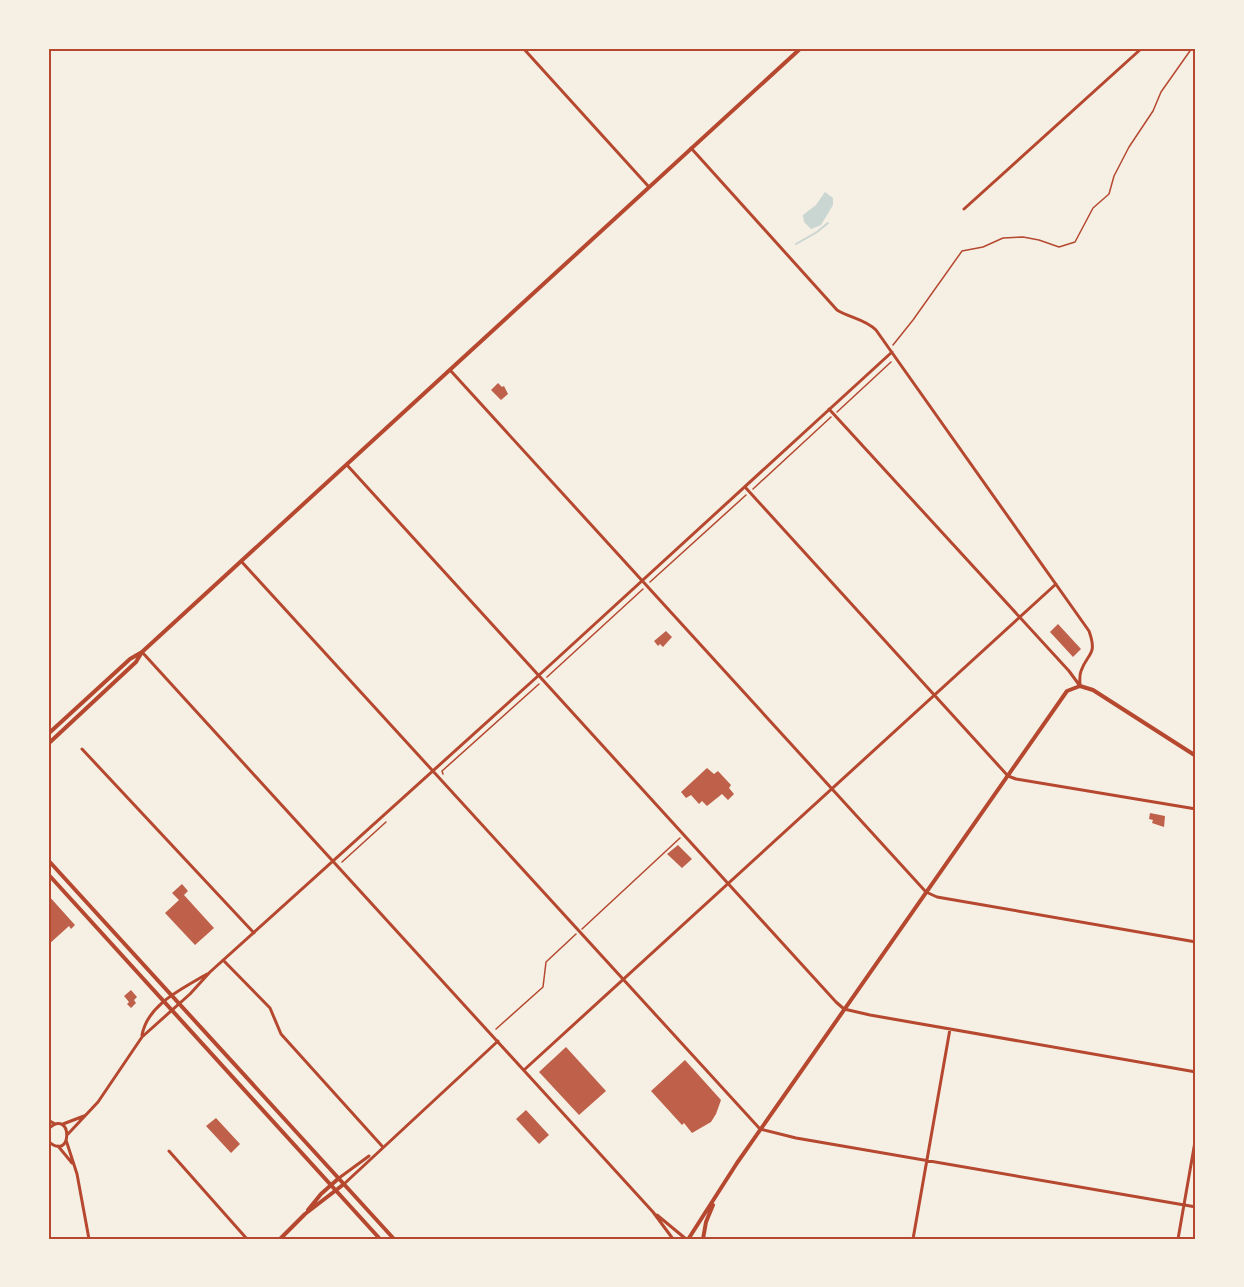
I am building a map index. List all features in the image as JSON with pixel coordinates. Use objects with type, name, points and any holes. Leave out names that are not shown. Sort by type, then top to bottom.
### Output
[{"type":"street","points":[[523,48],[649,187]]},
{"type":"street","points":[[48,734],[130,659],[142,652],[801,48]]},
{"type":"street","points":[[964,208],[1142,48]]},
{"type":"street","points":[[692,148],[837,310],[847,317],[864,320],[871,325],[891,351],[1089,631],[1092,651],[1081,671],[1080,686]]},
{"type":"street","points":[[88,1239],[77,1174],[66,1140],[68,1134],[98,1102],[142,1037],[180,1004],[223,960],[538,676],[891,351]]},
{"type":"street","points":[[450,370],[926,892],[937,897],[1196,942]]},
{"type":"street","points":[[829,409],[1080,686]]},
{"type":"street","points":[[347,465],[832,999],[844,1009],[1196,1072]]},
{"type":"street","points":[[745,487],[1008,776],[1196,809]]},
{"type":"street","points":[[241,561],[760,1129],[771,1133],[1196,1208]]},
{"type":"street","points":[[524,1070],[1056,584]]},
{"type":"street","points":[[48,744],[136,662],[142,652]]},
{"type":"street","points":[[142,652],[653,1212],[673,1239]]},
{"type":"street","points":[[687,1239],[760,1129],[1070,689],[1080,686],[1093,690],[1196,756]]},
{"type":"street","points":[[87,698],[98,697]]},
{"type":"street","points":[[82,749],[254,933]]},
{"type":"street","points":[[48,860],[394,1239]]},
{"type":"street","points":[[48,874],[380,1239]]},
{"type":"street","points":[[223,960],[270,1008],[281,1034],[382,1146]]},
{"type":"street","points":[[142,1037],[147,1022],[164,1001],[210,972]]},
{"type":"street","points":[[913,1239],[950,1029]]},
{"type":"street","points":[[305,1214],[344,1184],[382,1146],[498,1041]]},
{"type":"street","points":[[61,1125],[84,1116]]},
{"type":"street","points":[[48,1120],[61,1125],[68,1134]]},
{"type":"street","points":[[48,1129],[55,1124]]},
{"type":"street","points":[[1178,1239],[1196,1136]]},
{"type":"street","points":[[58,1146],[66,1140]]},
{"type":"street","points":[[49,1142],[58,1146],[73,1164]]},
{"type":"street","points":[[280,1239],[331,1185],[382,1146]]},
{"type":"street","points":[[169,1151],[248,1239]]},
{"type":"street","points":[[703,1239],[706,1222],[718,1192]]},
{"type":"street","points":[[653,1212],[687,1239],[697,1239]]},
{"type":"path","points":[[891,351],[962,250],[983,247],[1003,238],[1023,237],[1059,247],[1075,242],[1093,208],[1109,194],[1114,176],[1129,147],[1153,111],[1159,96],[1192,48]]},
{"type":"path","points":[[837,412],[896,358]]},
{"type":"path","points":[[752,489],[831,417]]},
{"type":"path","points":[[650,583],[746,495]]},
{"type":"path","points":[[547,677],[644,588]]},
{"type":"path","points":[[443,774],[442,771],[537,685]]},
{"type":"path","points":[[342,862],[386,822]]},
{"type":"path","points":[[496,1029],[543,987],[546,962],[681,838]]},
{"type":"shaded area","points":[[825,192],[833,198],[833,205],[821,225],[811,229],[804,222],[803,215],[816,205]]},
{"type":"building","points":[[498,383],[504,386],[508,394],[501,400],[491,390]]},
{"type":"building","points":[[1058,624],[1081,649],[1073,657],[1050,632]]},
{"type":"building","points":[[666,631],[672,637],[663,647],[660,644],[658,646],[654,641]]},
{"type":"building","points":[[707,768],[714,774],[718,771],[731,785],[729,788],[734,794],[728,800],[722,794],[707,806],[702,801],[699,804],[691,795],[686,798],[681,792]]},
{"type":"building","points":[[1150,813],[1165,816],[1164,827],[1152,823],[1153,820],[1149,819]]},
{"type":"building","points":[[678,845],[692,859],[682,868],[667,854]]},
{"type":"building","points":[[182,884],[188,891],[184,895],[214,928],[195,945],[165,913],[179,900],[172,893]]},
{"type":"building","points":[[48,895],[75,925],[71,929],[69,926],[48,945]]},
{"type":"building","points":[[131,990],[137,997],[134,1000],[136,1003],[131,1008],[124,996]]},
{"type":"building","points":[[566,1047],[606,1091],[579,1115],[539,1072]]},
{"type":"building","points":[[685,1060],[721,1100],[711,1122],[692,1133],[651,1091]]},
{"type":"building","points":[[526,1110],[549,1135],[539,1144],[516,1119]]},
{"type":"building","points":[[216,1118],[240,1144],[231,1153],[206,1126]]},
{"type":"waterway","points":[[796,244],[828,223]]}]
